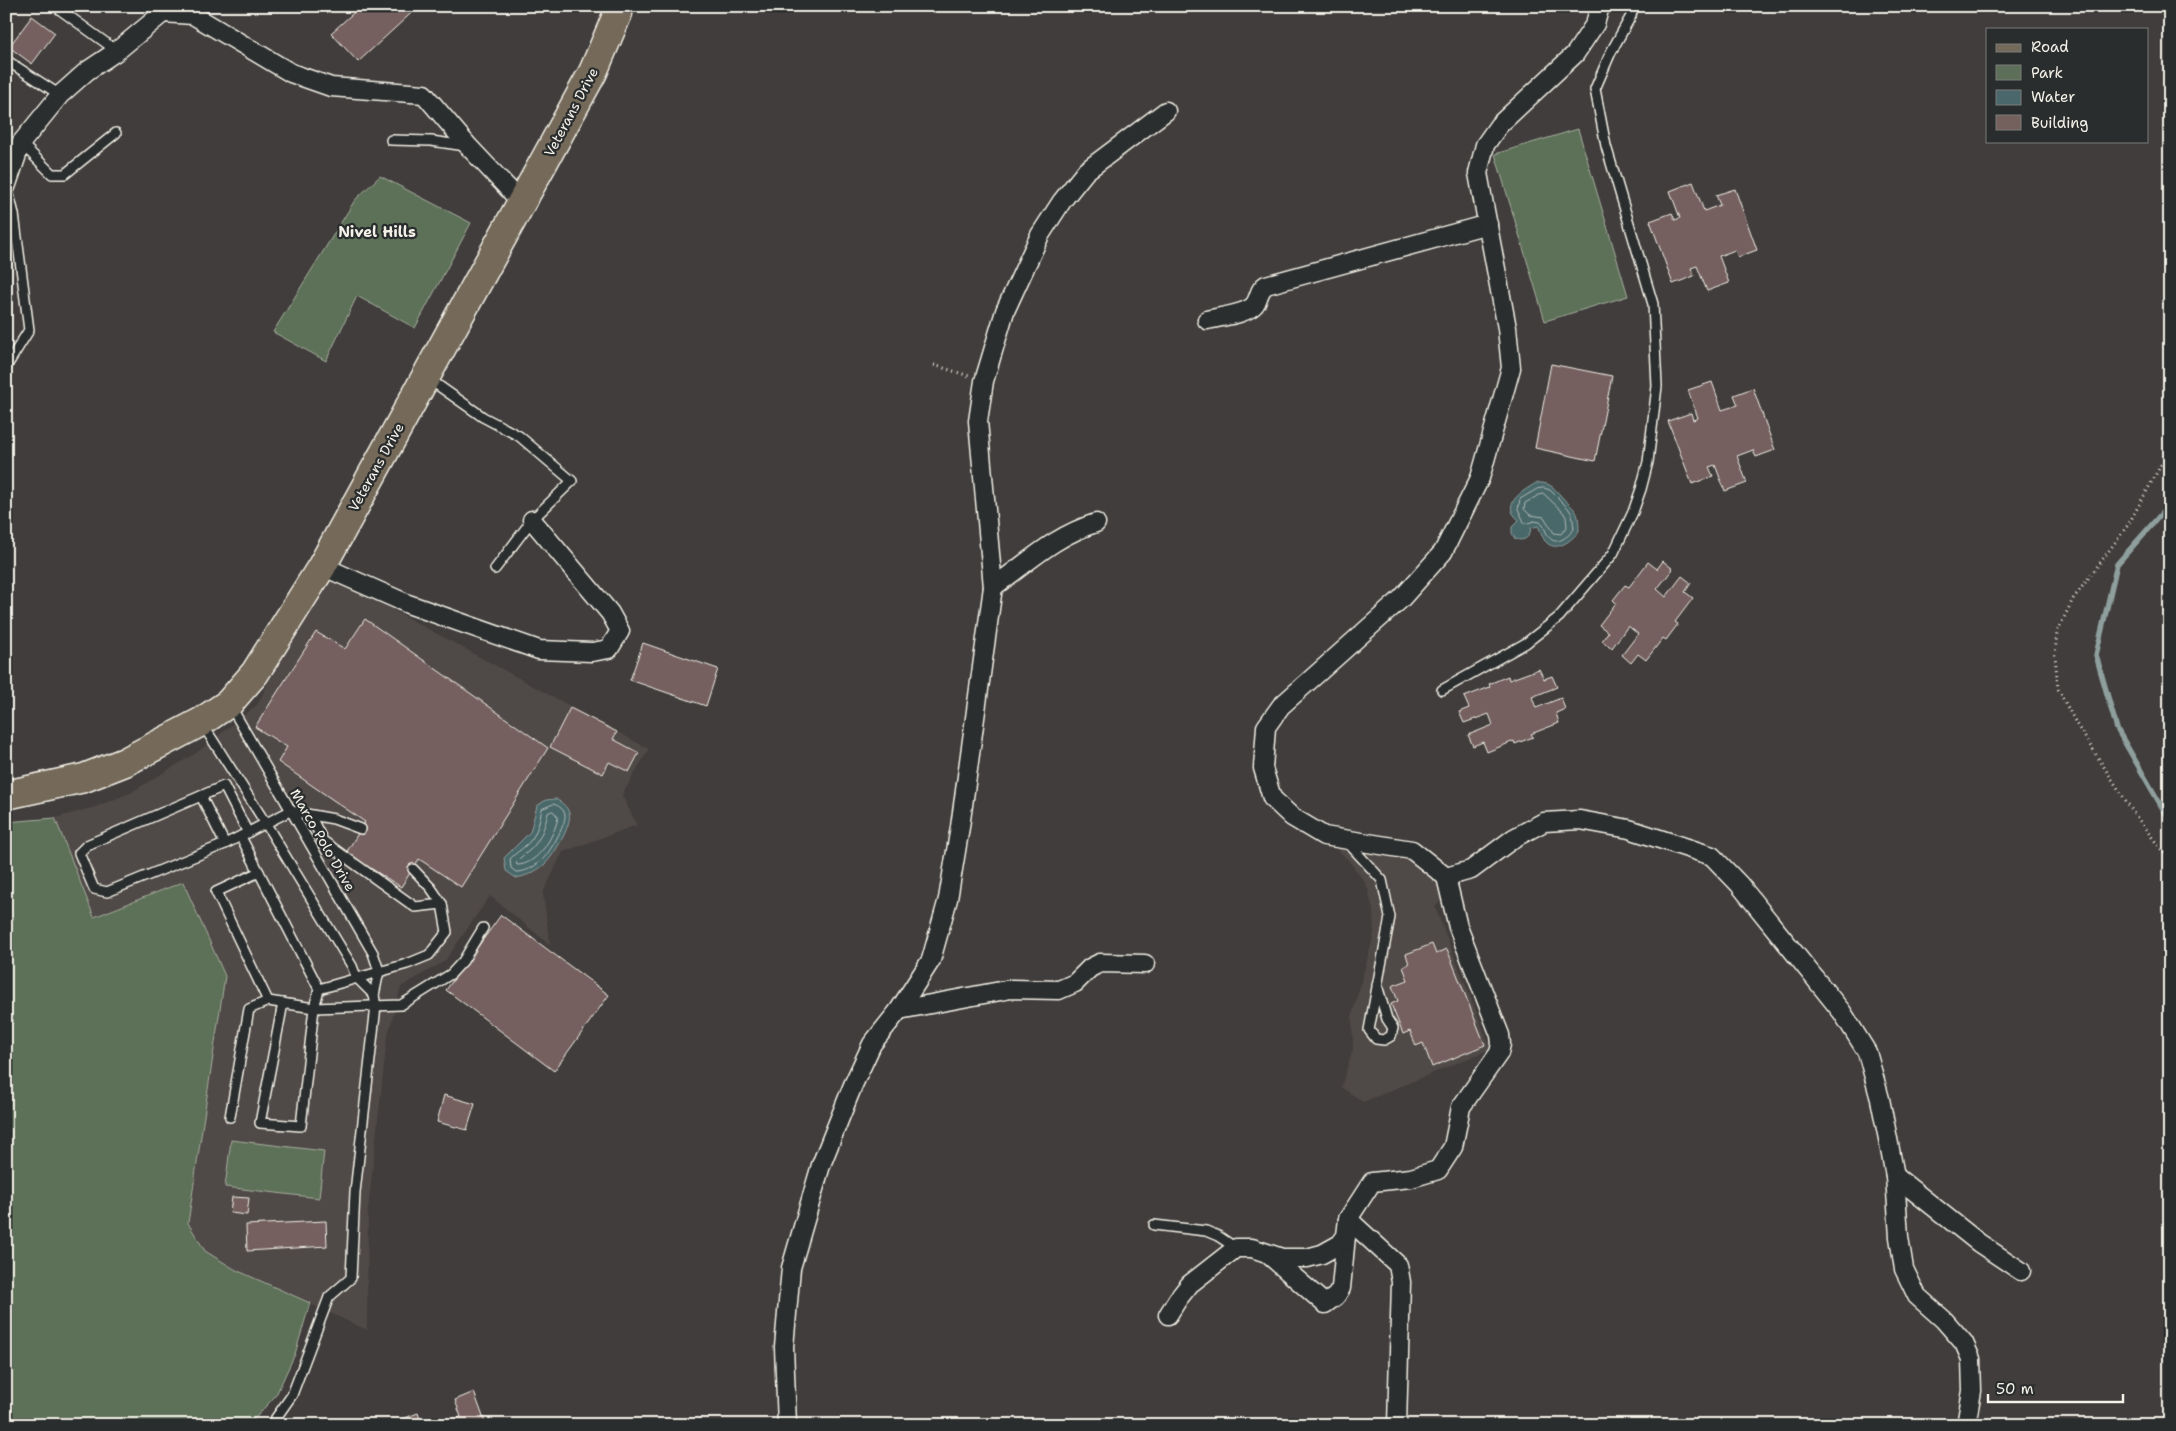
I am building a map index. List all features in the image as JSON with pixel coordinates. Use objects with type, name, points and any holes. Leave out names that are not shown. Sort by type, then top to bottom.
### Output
[{"type":"main road","name":"Veterans Drive","points":[[6,795],[84,778],[125,762],[201,722],[229,703],[255,673],[322,566],[522,203],[593,72],[618,13],[618,6]]},
{"type":"street","points":[[1168,1315],[1190,1284],[1236,1248],[1252,1248],[1282,1258],[1307,1258],[1322,1254],[1340,1244],[1372,1182],[1411,1178],[1438,1170],[1453,1147],[1461,1107],[1499,1053],[1500,1035],[1458,928],[1446,877],[1412,850],[1324,836],[1292,817],[1272,798],[1263,768],[1266,727],[1281,706],[1401,599],[1443,552],[1480,478],[1511,368],[1507,328],[1478,173],[1485,145],[1499,125],[1575,54],[1595,24],[1600,6]]},
{"type":"street","points":[[7,186],[21,143],[60,95],[87,71],[117,50],[163,13],[193,14],[291,73],[330,88],[424,94],[522,203]]},
{"type":"street","points":[[787,1425],[784,1347],[791,1268],[821,1165],[853,1085],[872,1044],[899,1010],[931,960],[948,899],[994,587],[978,421],[984,381],[1005,311],[1040,235],[1062,201],[1086,171],[1166,111]]},
{"type":"street","points":[[1207,320],[1249,310],[1255,305],[1260,288],[1266,284],[1488,224]]},
{"type":"street","points":[[322,566],[408,604],[539,650],[592,652],[609,649],[620,631],[610,613],[532,520]]},
{"type":"street","points":[[994,587],[1053,542],[1069,532],[1096,522]]},
{"type":"street","points":[[1446,877],[1471,870],[1514,838],[1544,822],[1580,820],[1629,829],[1712,856],[1740,884],[1842,1012],[1867,1052],[1880,1099],[1895,1176],[1899,1237],[1904,1269],[1917,1296],[1944,1320],[1959,1337],[1964,1343],[1971,1359],[1972,1390],[1966,1425]]},
{"type":"street","points":[[899,1010],[1011,989],[1059,990],[1075,983],[1090,968],[1100,963],[1145,964]]},
{"type":"street","points":[[1895,1176],[1979,1243],[2021,1271]]},
{"type":"street","points":[[1266,1252],[1325,1304],[1336,1296],[1341,1288],[1347,1228]]},
{"type":"street","points":[[1347,1228],[1398,1265],[1401,1282],[1397,1425]]},
{"type":"lane","points":[[55,6],[117,50]]},
{"type":"lane","points":[[1442,690],[1526,642],[1559,617],[1613,554],[1633,512],[1641,488],[1648,462],[1657,386],[1653,304],[1606,146],[1595,89],[1611,52],[1631,16],[1633,6]]},
{"type":"lane","points":[[6,60],[60,95]]},
{"type":"lane","points":[[21,143],[52,174],[65,174],[116,133]]},
{"type":"lane","points":[[391,140],[431,141],[469,146]]},
{"type":"lane","points":[[6,367],[29,330],[14,214],[7,186]]},
{"type":"lane","points":[[425,376],[483,417],[519,436],[572,481],[532,520],[495,569]]},
{"type":"lane","name":"Marco Polo Drive","points":[[229,703],[373,952],[380,971]]},
{"type":"lane","points":[[201,722],[266,824],[352,966],[356,977],[374,995]]},
{"type":"lane","points":[[282,1004],[260,1123],[301,1126],[314,1008],[319,989],[259,872],[245,835],[224,786],[87,845],[79,854],[94,889],[107,892],[225,844],[245,835],[290,811],[334,819],[361,829]]},
{"type":"lane","points":[[201,796],[225,844]]},
{"type":"lane","points":[[310,815],[323,841],[415,907],[442,904]]},
{"type":"lane","points":[[1344,838],[1382,880],[1390,917],[1377,985],[1371,1023],[1369,1030],[1372,1037],[1384,1040],[1388,1039],[1392,1032],[1392,1024],[1387,1019],[1377,985]]},
{"type":"lane","points":[[319,989],[406,964],[429,955],[447,932],[442,904],[431,888],[413,869]]},
{"type":"lane","points":[[259,872],[216,892],[268,1001]]},
{"type":"lane","points":[[230,1117],[249,1009],[268,1001],[314,1008],[401,1005],[451,974],[463,961],[483,928]]},
{"type":"lane","points":[[271,1425],[292,1396],[329,1297],[351,1278],[355,1192],[376,1006],[374,995],[380,971]]},
{"type":"lane","points":[[1371,1023],[1380,1017],[1387,1019]]},
{"type":"lane","points":[[1154,1225],[1206,1231],[1218,1236],[1236,1248]]},
{"type":"path","points":[[934,365],[984,381]]},
{"type":"path","points":[[2170,460],[2161,465],[2128,524],[2073,599],[2057,632],[2055,655],[2058,689],[2077,725],[2135,815],[2170,861]]},
{"type":"shaded area","points":[[324,576],[375,600],[649,749],[622,795],[637,825],[563,852],[543,893],[550,945],[490,896],[445,961],[401,987],[387,1039],[368,1210],[367,1330],[236,1270],[204,1251],[188,1222],[183,882],[94,917],[55,818],[95,807],[130,793],[196,753],[257,705]]},
{"type":"shaded area","points":[[1324,836],[1393,846],[1433,867],[1445,897],[1435,907],[1491,1049],[1363,1102],[1341,1087],[1353,1049],[1352,1015],[1374,934],[1373,911],[1368,889],[1364,881],[1349,861]]},
{"type":"green space","points":[[1578,129],[1628,296],[1545,321],[1495,154]]},
{"type":"green space","points":[[380,176],[471,223],[415,328],[357,296],[326,361],[273,332],[355,200]]},
{"type":"green space","points":[[55,818],[94,917],[183,882],[225,976],[188,1223],[205,1251],[236,1270],[310,1303],[295,1354],[276,1395],[249,1425],[6,1425],[6,822]]},
{"type":"green space","points":[[231,1140],[324,1151],[319,1198],[225,1187]]},
{"type":"water","points":[[1536,483],[1545,483],[1551,486],[1577,514],[1579,531],[1564,544],[1559,546],[1549,545],[1538,526],[1531,528],[1528,536],[1524,539],[1515,539],[1512,533],[1512,527],[1519,520],[1513,514],[1511,509],[1512,503],[1515,498]]},
{"type":"water","points":[[556,799],[566,807],[569,813],[568,825],[561,840],[544,865],[531,873],[516,878],[506,871],[504,858],[530,832],[537,806],[546,800]]},
{"type":"building","points":[[361,6],[419,6],[358,62],[331,33]]},
{"type":"building","points":[[32,16],[55,33],[32,64],[9,47]]},
{"type":"building","points":[[1693,182],[1704,211],[1720,205],[1716,195],[1735,189],[1757,250],[1738,257],[1735,250],[1719,256],[1729,283],[1707,291],[1697,266],[1691,268],[1694,276],[1673,284],[1650,221],[1672,213],[1675,220],[1680,218],[1670,191]]},
{"type":"building","points":[[1551,364],[1612,376],[1595,461],[1535,448]]},
{"type":"building","points":[[1712,382],[1722,410],[1738,405],[1734,395],[1753,388],[1775,450],[1756,457],[1753,450],[1737,456],[1747,483],[1725,491],[1715,465],[1709,467],[1713,476],[1692,484],[1668,421],[1691,413],[1693,420],[1698,418],[1688,390]]},
{"type":"building","points":[[1663,561],[1673,569],[1657,589],[1666,597],[1682,576],[1691,583],[1685,592],[1693,598],[1675,622],[1678,624],[1666,640],[1663,638],[1646,660],[1638,654],[1631,663],[1622,655],[1638,634],[1628,626],[1612,648],[1602,641],[1608,632],[1599,625],[1616,603],[1613,600],[1625,585],[1629,587],[1648,562],[1657,569]]},
{"type":"building","points":[[365,619],[548,748],[461,887],[419,859],[401,887],[346,853],[365,822],[278,762],[287,747],[255,727],[316,632],[345,649]]},
{"type":"building","points":[[643,643],[718,669],[706,706],[630,680]]},
{"type":"building","points":[[1539,669],[1544,679],[1552,676],[1557,687],[1532,697],[1536,708],[1561,698],[1565,709],[1556,713],[1559,723],[1531,734],[1533,737],[1515,744],[1514,741],[1487,752],[1483,742],[1473,746],[1468,735],[1493,725],[1489,714],[1464,723],[1459,712],[1469,708],[1464,697],[1490,687],[1489,684],[1508,676],[1509,680]]},
{"type":"building","points":[[570,708],[617,732],[613,739],[639,753],[629,772],[609,762],[603,774],[550,747]]},
{"type":"building","points":[[501,915],[609,995],[554,1071],[446,990]]},
{"type":"building","points":[[1432,944],[1436,954],[1447,949],[1485,1045],[1432,1067],[1423,1043],[1416,1046],[1410,1031],[1403,1034],[1391,1004],[1398,1001],[1392,986],[1408,980],[1403,967],[1409,964],[1406,954]]},
{"type":"building","points":[[444,1095],[475,1104],[467,1130],[437,1122]]},
{"type":"building","points":[[232,1197],[249,1198],[247,1215],[230,1213]]},
{"type":"building","points":[[326,1221],[327,1246],[247,1251],[246,1225]]},
{"type":"building","points":[[474,1392],[486,1425],[439,1425],[461,1417],[455,1400]]},
{"type":"building","points":[[418,1413],[422,1425],[402,1425],[400,1420]]},
{"type":"waterway","points":[[2170,504],[2117,564],[2096,655],[2117,729],[2170,821]]},
{"type":"district","name":"Nivel Hills","points":[[377,232]]}]
